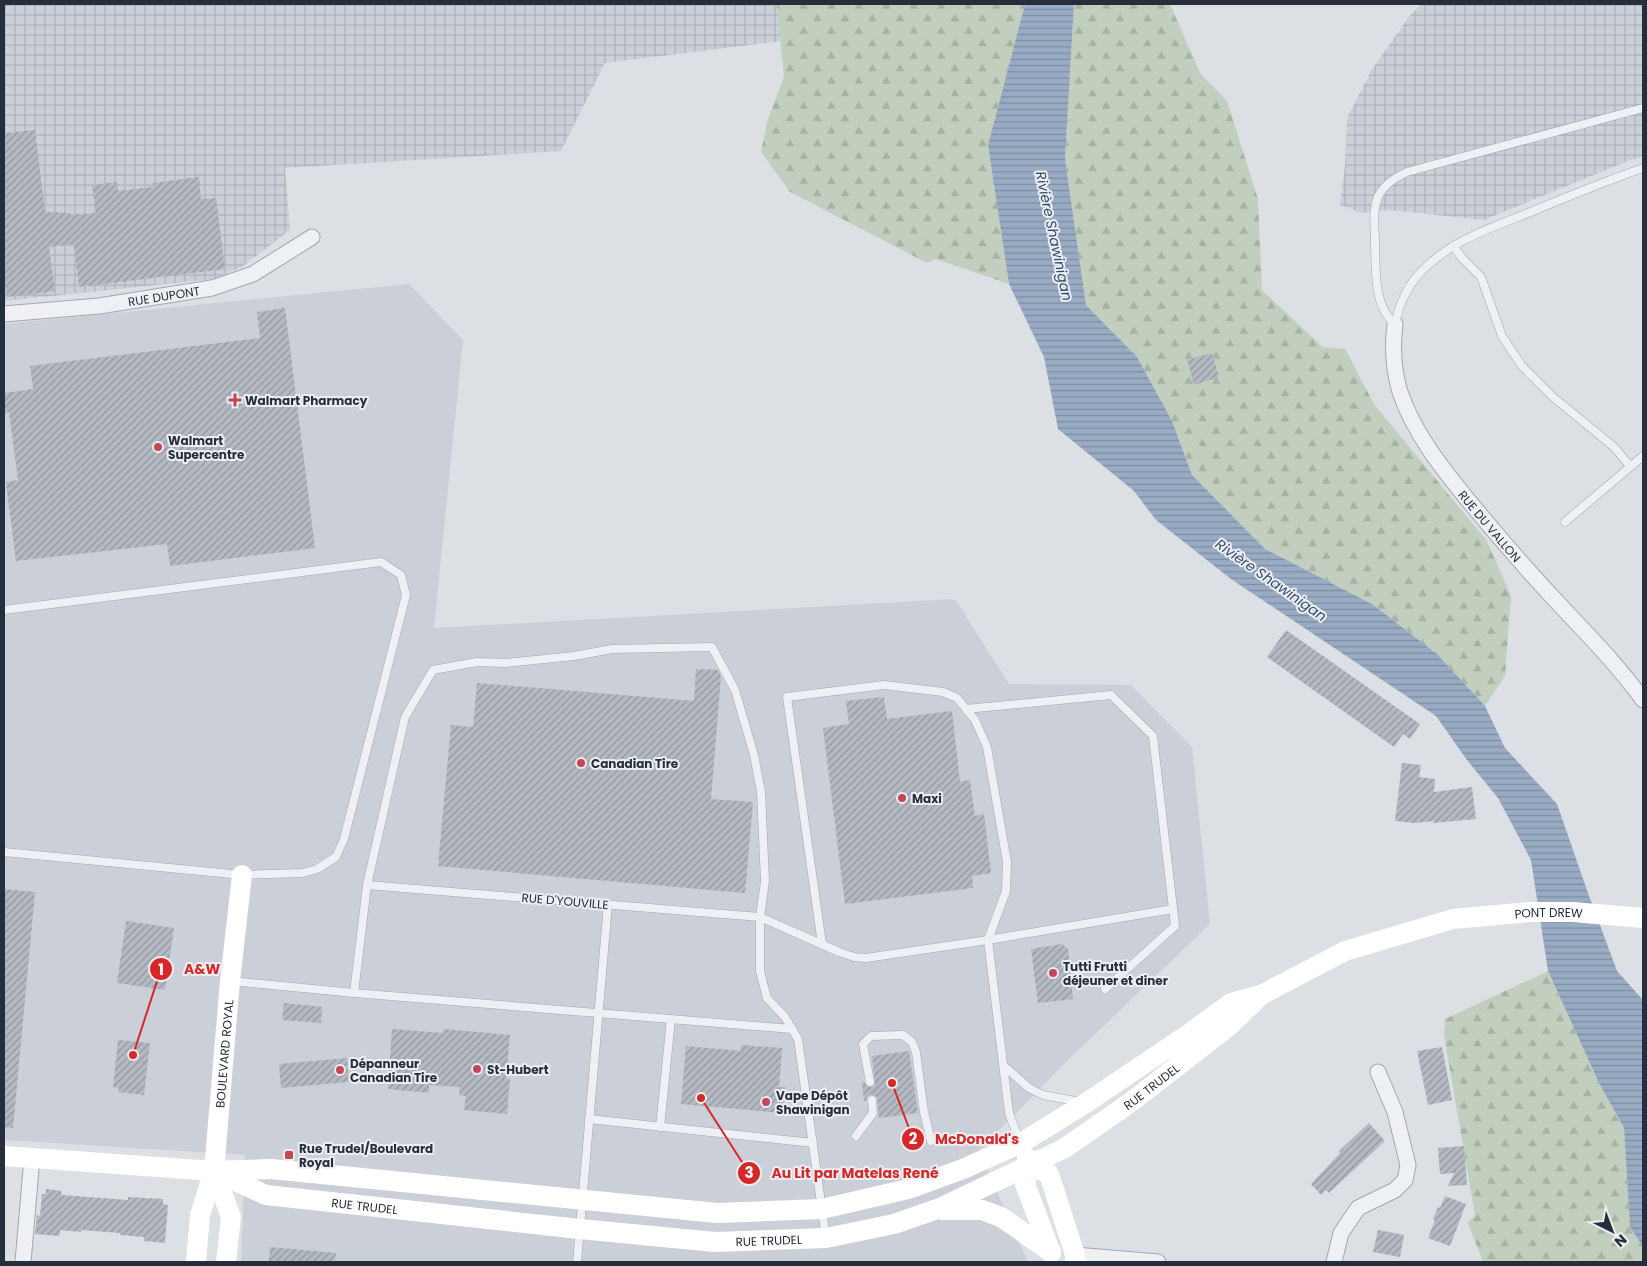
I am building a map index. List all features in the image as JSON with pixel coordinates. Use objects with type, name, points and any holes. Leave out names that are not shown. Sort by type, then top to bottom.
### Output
[{"type":"main road","name":"BOULEVARD ROYAL","points":[[196,1262],[200,1215],[214,1171],[230,981],[242,875]]},
{"type":"main road","name":"PONT DREW","points":[[1453,919],[1547,912],[1590,913],[1643,918]]},
{"type":"main road","name":"RUE TRUDEL","points":[[4,1156],[214,1171],[271,1169],[717,1213],[822,1209],[908,1189],[963,1169],[1021,1144],[1086,1103],[1231,1003],[1261,995],[1345,951],[1453,919]]},
{"type":"main road","name":"RUE TRUDEL","points":[[214,1171],[266,1195],[715,1242],[826,1238],[894,1224],[936,1210],[1065,1148],[1131,1102],[1229,1026],[1261,995]]},
{"type":"main road","points":[[1021,1144],[1030,1165],[1025,1184],[1051,1257]]},
{"type":"main road","points":[[1030,1165],[1049,1174],[1075,1259]]},
{"type":"main road","name":"BOULEVARD ROYAL","points":[[214,1171],[231,1217],[226,1262]]},
{"type":"main road","points":[[936,1210],[982,1210],[1001,1217],[1051,1257]]},
{"type":"street","name":"RUE DUPONT","points":[[4,314],[99,306],[212,288],[254,274],[312,237]]},
{"type":"street","name":"RUE DU VALLON","points":[[1395,324],[1392,351],[1397,382],[1411,418],[1428,447],[1451,479],[1496,534],[1616,664],[1643,700]]},
{"type":"street","points":[[1334,1262],[1342,1233],[1358,1208],[1395,1190],[1405,1180],[1408,1165],[1395,1112],[1378,1072]]},
{"type":"street","points":[[23,1262],[32,1158]]},
{"type":"street","points":[[1075,1259],[1158,1262]]},
{"type":"lane","points":[[1643,108],[1424,167],[1407,172],[1391,180],[1379,195],[1374,218],[1376,272],[1379,293],[1387,316],[1395,324],[1405,294],[1415,279],[1434,260],[1454,246],[1519,217],[1643,168]]},
{"type":"lane","points":[[1454,246],[1463,259],[1481,277],[1502,336],[1522,366],[1553,397],[1614,447],[1630,466]]},
{"type":"lane","points":[[1565,522],[1643,456]]},
{"type":"lane","points":[[4,610],[381,562],[402,575],[406,595],[344,838],[336,857],[317,869],[303,873],[242,875],[4,852]]},
{"type":"lane","points":[[354,993],[367,885],[405,717],[433,670],[477,662],[506,663],[574,656],[612,649],[712,647],[734,690],[756,764],[761,792],[765,881],[760,917],[760,971],[767,998],[786,1017],[798,1039],[826,1238]]},
{"type":"lane","points":[[822,944],[787,697],[884,685],[943,692],[957,698],[975,720],[987,747],[1007,862],[1006,891],[988,940],[1009,1113],[1021,1144]]},
{"type":"lane","points":[[966,709],[1111,695],[1154,736],[1175,926],[1105,989]]},
{"type":"lane","name":"RUE D'YOUVILLE","points":[[367,885],[760,917],[822,944],[854,956],[866,958],[1173,909]]},
{"type":"lane","points":[[577,1262],[608,904]]},
{"type":"lane","points":[[230,981],[792,1029]]},
{"type":"lane","points":[[660,1127],[671,1019]]},
{"type":"lane","points":[[870,1082],[863,1044],[871,1036],[903,1035],[912,1042],[916,1052],[924,1112],[931,1141]]},
{"type":"lane","points":[[1004,1066],[1029,1088],[1043,1095],[1086,1103]]},
{"type":"lane","points":[[856,1136],[873,1113],[872,1100]]},
{"type":"lane","points":[[589,1119],[812,1143]]},
{"type":"shaded area","points":[[4,4],[775,4],[781,41],[605,63],[561,151],[285,168],[290,230],[242,267],[214,279],[4,301]]},
{"type":"shaded area","points":[[1421,4],[1643,4],[1643,156],[1484,220],[1390,210],[1362,213],[1340,205],[1345,166],[1347,118],[1371,71],[1408,18]]},
{"type":"shaded area","points":[[409,284],[463,340],[434,628],[955,599],[1009,684],[1131,685],[1192,747],[1210,924],[1067,1061],[979,1151],[1028,1262],[241,1262],[245,1155],[4,1140],[4,324]]},
{"type":"green space","points":[[775,4],[1025,4],[988,145],[1009,284],[936,259],[927,263],[790,192],[761,152],[767,122],[784,76],[777,7]]},
{"type":"green space","points":[[1074,4],[1170,4],[1200,73],[1227,101],[1258,199],[1262,290],[1323,347],[1345,349],[1374,404],[1487,541],[1511,596],[1505,676],[1485,706],[1437,654],[1372,604],[1265,549],[1192,475],[1172,421],[1137,357],[1086,305],[1065,159]]},
{"type":"green space","points":[[1548,971],[1599,1083],[1624,1128],[1630,1227],[1643,1247],[1643,1262],[1483,1262],[1468,1223],[1475,1215],[1444,1036],[1445,1019]]},
{"type":"water","name":"Rivière Shawinigan","points":[[1025,4],[1074,4],[1065,159],[1086,305],[1137,357],[1172,421],[1192,475],[1265,549],[1372,604],[1437,654],[1485,706],[1505,748],[1557,804],[1617,971],[1643,1000],[1643,1247],[1630,1227],[1624,1128],[1599,1083],[1548,971],[1531,860],[1498,798],[1467,760],[1436,716],[1231,579],[1156,520],[1134,491],[1058,429],[1044,357],[1009,284],[988,145]]},
{"type":"building","points":[[35,130],[45,212],[70,213],[71,215],[96,213],[92,185],[117,182],[118,191],[153,187],[153,183],[199,177],[201,199],[216,198],[225,269],[79,287],[74,244],[49,247],[55,291],[7,297],[4,273],[4,133]]},
{"type":"building","name":"Walmart Supercentre","points":[[285,308],[315,548],[170,566],[167,544],[16,561],[6,482],[18,480],[9,412],[4,413],[4,393],[33,389],[30,366],[260,338],[257,312]]},
{"type":"building","points":[[1212,353],[1219,377],[1194,385],[1187,360]]},
{"type":"building","points":[[1286,630],[1420,724],[1410,739],[1403,734],[1394,747],[1267,657]]},
{"type":"building","name":"Canadian Tire","points":[[696,669],[718,670],[721,676],[711,799],[753,802],[745,893],[438,866],[451,725],[473,727],[477,683],[694,701]]},
{"type":"building","name":"Maxi","points":[[884,697],[887,719],[952,711],[960,782],[970,780],[975,816],[984,814],[991,873],[972,876],[973,888],[845,904],[823,728],[849,724],[846,701]]},
{"type":"building","points":[[1402,763],[1421,765],[1419,777],[1435,779],[1434,792],[1472,787],[1476,819],[1433,823],[1434,821],[1415,823],[1395,821]]},
{"type":"building","points":[[4,889],[35,892],[13,1128],[4,1127]]},
{"type":"building","points":[[126,921],[174,928],[165,990],[117,983]]},
{"type":"building","points":[[1062,944],[1068,949],[1073,999],[1038,1003],[1031,949]]},
{"type":"building","points":[[284,1003],[322,1007],[321,1023],[282,1020]]},
{"type":"building","points":[[392,1029],[443,1033],[444,1029],[510,1035],[506,1079],[510,1079],[507,1114],[464,1110],[466,1096],[459,1095],[460,1087],[429,1085],[429,1093],[388,1089]]},
{"type":"building","points":[[118,1040],[150,1043],[144,1095],[118,1092],[119,1088],[113,1087]]},
{"type":"building","points":[[741,1045],[782,1048],[779,1087],[786,1087],[783,1113],[681,1104],[686,1046],[741,1051]]},
{"type":"building","points":[[1442,1047],[1452,1100],[1428,1105],[1417,1051]]},
{"type":"building","points":[[909,1051],[918,1113],[879,1118],[877,1097],[871,1094],[864,1101],[862,1083],[864,1082],[869,1087],[873,1087],[875,1084],[872,1056]]},
{"type":"building","points":[[347,1058],[349,1082],[281,1088],[279,1064]]},
{"type":"building","points":[[1369,1123],[1385,1141],[1329,1193],[1326,1190],[1321,1195],[1311,1184],[1340,1153],[1339,1151]]},
{"type":"building","points":[[1464,1146],[1467,1185],[1448,1186],[1454,1173],[1440,1174],[1438,1148]]},
{"type":"building","points":[[46,1189],[61,1191],[62,1195],[128,1200],[128,1197],[163,1199],[163,1204],[168,1205],[165,1243],[144,1241],[144,1237],[120,1235],[120,1233],[81,1230],[81,1232],[60,1230],[59,1236],[35,1234],[37,1215],[40,1216],[42,1194],[46,1194]]},
{"type":"building","points":[[1445,1196],[1466,1204],[1450,1246],[1428,1238],[1435,1220],[1433,1219]]},
{"type":"building","points":[[1378,1230],[1404,1235],[1400,1257],[1373,1252]]},
{"type":"building","points":[[270,1247],[336,1253],[335,1262],[269,1262]]},
{"type":"place","name":"Walmart Pharmacy","points":[[235,400]]},
{"type":"place","name":"Walmart Supercentre","points":[[158,447]]},
{"type":"place","name":"Canadian Tire","points":[[581,763]]},
{"type":"place","name":"Maxi","points":[[902,798]]},
{"type":"place","name":"Tutti Frutti déjeuner et diner","points":[[1053,973]]},
{"type":"place","name":"A&W","points":[[133,1055]]},
{"type":"place","name":"St-Hubert","points":[[477,1069]]},
{"type":"place","name":"Dépanneur Canadian Tire","points":[[340,1070]]},
{"type":"place","name":"McDonald's","points":[[892,1083]]},
{"type":"place","name":"Au Lit par Matelas René","points":[[701,1098]]},
{"type":"place","name":"Vape Dépôt Shawinigan","points":[[766,1102]]},
{"type":"place","name":"Rue Trudel/Boulevard Royal","points":[[289,1155]]}]
